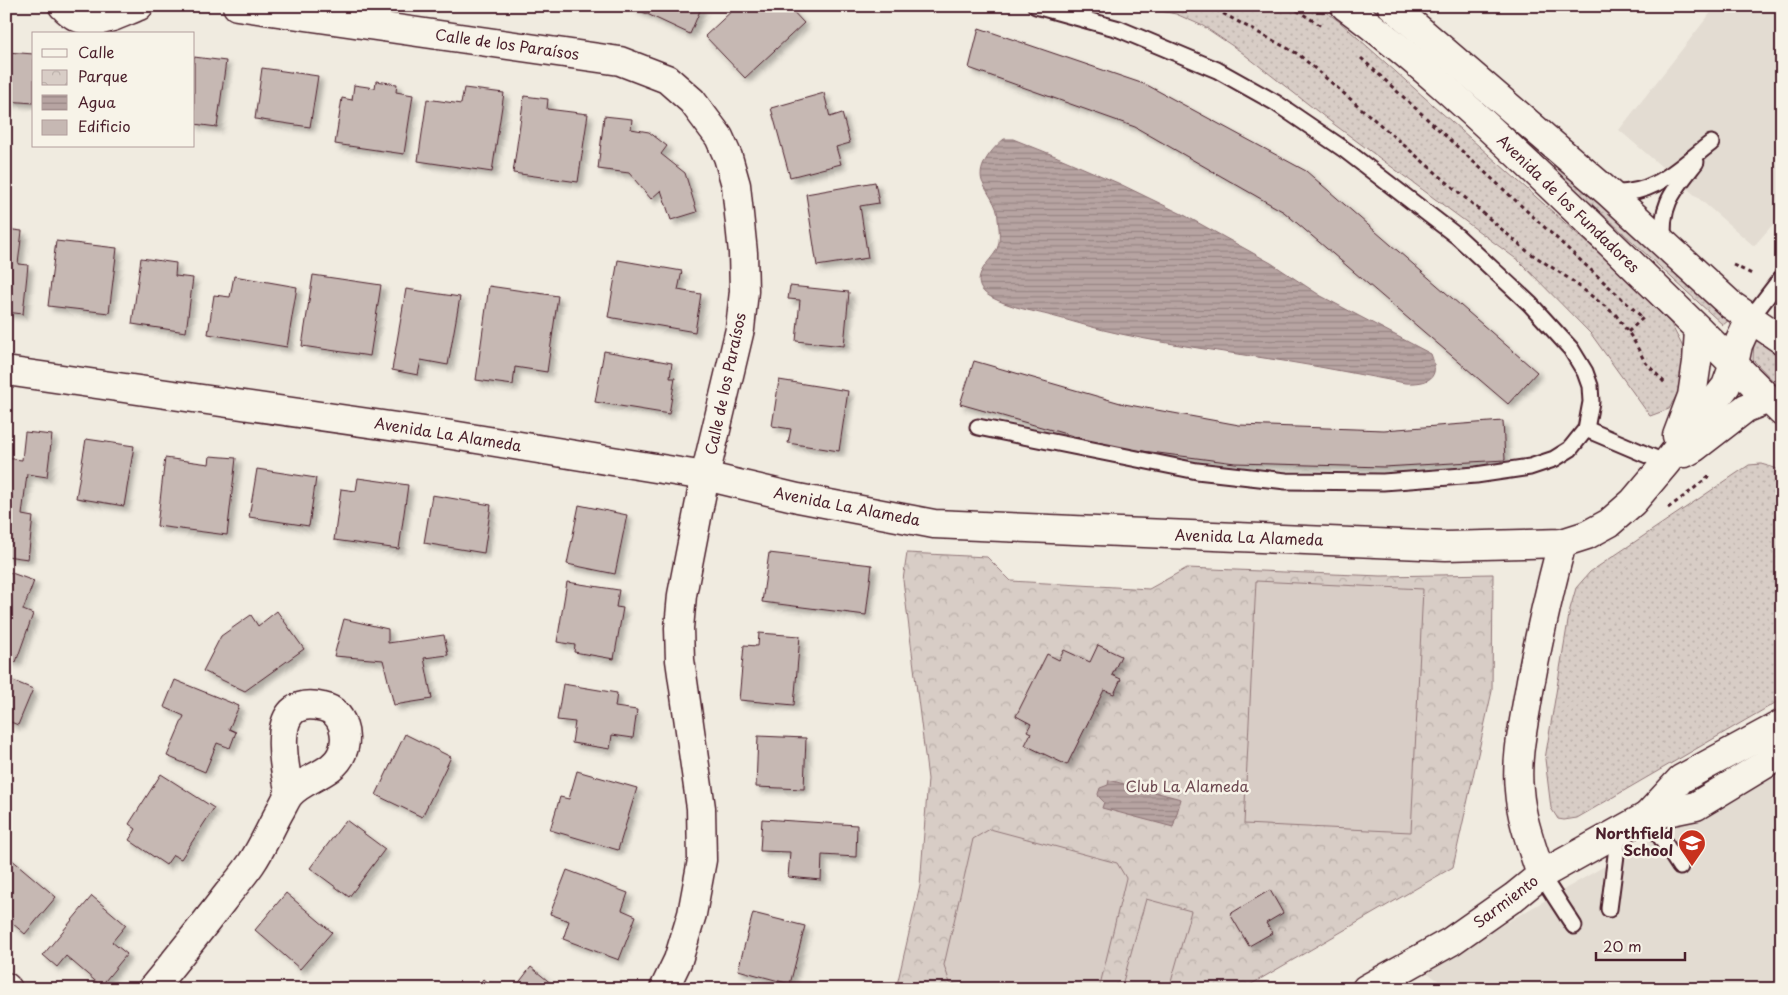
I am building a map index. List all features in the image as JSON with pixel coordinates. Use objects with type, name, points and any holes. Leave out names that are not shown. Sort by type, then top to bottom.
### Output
[{"type":"street","points":[[63,6],[73,17],[88,21],[106,20],[139,6]]},
{"type":"street","name":"Calle de los Paraísos","points":[[237,6],[620,62],[667,79],[692,101],[719,137],[728,157],[736,186],[743,253],[744,291],[740,329],[705,476],[682,595],[679,628],[680,660],[701,808],[702,860],[692,914],[678,960],[664,989]]},
{"type":"street","name":"Avenida de los Fundadores","points":[[1345,6],[1371,25],[1460,101],[1577,211],[1775,406]]},
{"type":"street","name":"Avenida de los Fundadores","points":[[1392,6],[1608,193],[1730,305],[1782,340]]},
{"type":"street","name":"Avenida La Alameda","points":[[6,370],[442,434],[705,476],[798,498],[934,524],[1446,546],[1562,543],[1586,535],[1609,523],[1633,502],[1666,463],[1726,386],[1738,345],[1750,319]]},
{"type":"street","name":"Avenida La Alameda","points":[[1666,463],[1692,396],[1699,330]]},
{"type":"street","name":"Avenida La Alameda","points":[[1666,463],[1694,448],[1746,408],[1775,406]]},
{"type":"street","points":[[1542,875],[1521,808],[1518,769],[1520,739],[1541,626],[1562,543]]},
{"type":"street","name":"Sarmiento","points":[[1366,989],[1456,937],[1542,875],[1647,816],[1681,779],[1782,724]]},
{"type":"street","name":"Sarmiento","points":[[1647,816],[1696,806],[1782,754]]},
{"type":"street","points":[[152,989],[185,950],[251,864],[290,794]]},
{"type":"lane","points":[[978,427],[1198,471],[1286,481],[1383,482],[1476,475],[1530,467],[1554,459],[1570,449],[1586,429],[1591,402],[1590,386],[1585,372],[1571,349],[1530,304],[1458,237],[1344,150],[1276,103],[1217,70],[1119,29],[1036,6]]},
{"type":"lane","points":[[1608,193],[1624,194],[1638,192],[1659,183],[1711,143],[1671,194],[1662,227],[1664,244]]},
{"type":"lane","points":[[1750,319],[1778,282]]},
{"type":"lane","points":[[1586,429],[1666,463]]},
{"type":"lane","points":[[1647,816],[1680,867]]},
{"type":"lane","points":[[1609,909],[1620,832]]},
{"type":"lane","points":[[1542,875],[1574,926]]},
{"type":"path","points":[[1210,6],[1298,54],[1527,252],[1571,280],[1616,315],[1645,362],[1688,407]]},
{"type":"path","points":[[1290,6],[1329,31]]},
{"type":"path","points":[[1359,56],[1643,318],[1628,332]]},
{"type":"path","points":[[1728,262],[1764,280],[1778,282]]},
{"type":"path","points":[[1660,513],[1691,492],[1715,469]]},
{"type":"shaded area","points":[[1716,6],[1782,6],[1782,214],[1754,246],[1619,130]]},
{"type":"shaded area","name":"Northfield School","points":[[1782,764],[1782,989],[1449,989],[1424,970]]},
{"type":"green space","points":[[1135,6],[1318,6],[1340,22],[1629,280],[1671,324],[1685,351],[1682,385],[1669,409],[1650,416],[1591,334],[1519,261],[1335,125],[1240,51],[1203,26],[1176,14]]},
{"type":"green space","points":[[1364,6],[1376,6],[1541,147],[1729,320],[1723,325],[1536,153]]},
{"type":"green space","points":[[1758,335],[1782,361],[1782,390],[1753,360],[1754,340]]},
{"type":"green space","points":[[1761,464],[1782,472],[1782,699],[1577,818],[1558,819],[1551,808],[1545,759],[1570,609],[1576,588],[1590,572],[1749,465]]},
{"type":"green space","name":"Club La Alameda","points":[[907,553],[987,557],[1011,581],[1149,589],[1187,568],[1381,576],[1493,574],[1492,691],[1453,867],[1243,989],[896,989],[920,886],[928,779],[903,580]]},
{"type":"green space","points":[[1256,581],[1423,589],[1411,832],[1244,824]]},
{"type":"green space","points":[[990,829],[1117,863],[1126,878],[1099,989],[973,989],[950,983],[944,965],[973,839]]},
{"type":"green space","points":[[1146,899],[1191,911],[1169,989],[1121,989]]},
{"type":"water","points":[[1004,139],[1013,139],[1053,155],[1118,183],[1184,215],[1271,263],[1321,296],[1431,354],[1434,362],[1433,374],[1426,381],[1405,383],[1304,364],[1163,342],[1112,332],[1021,308],[990,297],[984,292],[979,281],[982,271],[995,253],[999,242],[998,214],[984,186],[981,175],[987,158]]},
{"type":"water","points":[[1109,780],[1181,799],[1173,827],[1102,808],[1104,802],[1098,794],[1100,788],[1108,785]]},
{"type":"building","points":[[630,6],[702,6],[690,34]]},
{"type":"building","points":[[737,6],[788,6],[804,23],[745,78],[705,36]]},
{"type":"building","points":[[979,28],[1147,85],[1306,171],[1537,372],[1508,404],[1284,212],[1135,127],[969,68]]},
{"type":"building","points":[[6,52],[32,54],[32,103],[6,101]]},
{"type":"building","points":[[195,57],[226,61],[217,127],[195,124]]},
{"type":"building","points":[[262,68],[318,76],[310,127],[255,119]]},
{"type":"building","points":[[376,81],[397,84],[396,92],[413,95],[404,154],[335,144],[342,98],[352,100],[354,85],[375,88]]},
{"type":"building","points":[[464,88],[504,93],[492,172],[418,161],[427,99],[461,104]]},
{"type":"building","points":[[824,93],[830,117],[842,113],[850,143],[836,147],[841,164],[790,177],[771,108]]},
{"type":"building","points":[[524,96],[548,99],[547,109],[588,114],[578,182],[513,173]]},
{"type":"building","points":[[604,116],[632,119],[631,129],[649,132],[667,146],[661,154],[685,173],[697,212],[671,220],[661,190],[651,199],[629,173],[598,169]]},
{"type":"building","points":[[875,182],[879,203],[860,206],[868,258],[817,266],[806,194]]},
{"type":"building","points":[[6,229],[22,231],[18,264],[28,265],[23,314],[6,312]]},
{"type":"building","points":[[56,241],[117,248],[109,313],[48,306]]},
{"type":"building","points":[[141,258],[176,263],[175,276],[193,278],[186,332],[132,324]]},
{"type":"building","points":[[618,260],[682,271],[678,290],[701,294],[695,332],[608,317]]},
{"type":"building","points":[[313,275],[381,285],[370,356],[302,346]]},
{"type":"building","points":[[234,276],[297,287],[287,347],[208,334],[214,295],[230,297]]},
{"type":"building","points":[[489,286],[558,296],[547,372],[515,367],[513,385],[476,380]]},
{"type":"building","points":[[790,286],[849,292],[844,346],[796,341],[800,300],[788,299]]},
{"type":"building","points":[[406,289],[460,297],[448,365],[421,360],[418,375],[392,370]]},
{"type":"building","points":[[604,351],[672,363],[670,378],[675,378],[669,414],[595,402]]},
{"type":"building","points":[[974,361],[1124,404],[1239,425],[1384,430],[1503,421],[1505,460],[1384,467],[1235,463],[1112,447],[960,404]]},
{"type":"building","points":[[779,380],[848,391],[839,451],[788,443],[791,429],[772,426]]},
{"type":"building","points":[[25,432],[52,435],[47,477],[27,474],[22,515],[33,517],[28,559],[6,556],[6,458],[22,460]]},
{"type":"building","points":[[86,439],[134,446],[124,506],[76,498]]},
{"type":"building","points":[[210,456],[236,458],[227,535],[157,526],[165,458],[209,464]]},
{"type":"building","points":[[257,469],[316,478],[309,526],[249,517]]},
{"type":"building","points":[[358,478],[408,485],[399,549],[334,540],[341,489],[356,491]]},
{"type":"building","points":[[432,495],[491,505],[484,553],[424,543]]},
{"type":"building","points":[[579,505],[627,515],[615,574],[567,564]]},
{"type":"building","points":[[769,553],[872,565],[866,615],[762,602]]},
{"type":"building","points":[[6,571],[34,581],[23,610],[33,614],[16,662],[6,659]]},
{"type":"building","points":[[567,582],[619,590],[616,607],[623,608],[614,659],[574,652],[575,645],[557,642]]},
{"type":"building","points":[[277,611],[304,649],[245,691],[203,671],[221,636],[251,615],[258,626]]},
{"type":"building","points":[[344,619],[388,629],[388,643],[444,635],[448,655],[424,658],[432,699],[394,705],[383,660],[334,656]]},
{"type":"building","points":[[759,633],[800,636],[794,705],[739,700],[744,645],[758,646]]},
{"type":"building","points":[[1098,645],[1121,656],[1112,675],[1121,679],[1114,694],[1104,690],[1067,765],[1025,745],[1031,733],[1027,731],[1031,724],[1016,716],[1047,654],[1059,660],[1064,650],[1090,662]]},
{"type":"building","points":[[6,678],[33,689],[18,725],[6,720]]},
{"type":"building","points":[[175,680],[239,706],[229,729],[236,732],[230,748],[217,743],[205,772],[167,756],[184,716],[164,707]]},
{"type":"building","points":[[563,684],[617,693],[615,707],[637,710],[633,738],[612,735],[610,749],[572,743],[575,722],[557,720]]},
{"type":"building","points":[[405,734],[451,757],[422,817],[376,795]]},
{"type":"building","points":[[758,736],[806,738],[804,789],[756,787]]},
{"type":"building","points":[[577,771],[637,788],[618,850],[550,830],[560,797],[569,799]]},
{"type":"building","points":[[161,774],[214,808],[181,859],[173,855],[166,865],[129,840],[136,829],[129,824]]},
{"type":"building","points":[[762,819],[857,825],[856,857],[822,855],[821,880],[788,877],[790,852],[760,851]]},
{"type":"building","points":[[346,820],[385,849],[349,897],[310,868]]},
{"type":"building","points":[[10,858],[56,897],[25,934],[6,918],[6,863]]},
{"type":"building","points":[[567,870],[628,893],[622,910],[636,916],[619,960],[563,939],[569,921],[550,914]]},
{"type":"building","points":[[1270,890],[1283,913],[1266,923],[1272,933],[1249,946],[1230,914]]},
{"type":"building","points":[[286,893],[332,932],[300,969],[255,930]]},
{"type":"building","points":[[92,896],[126,925],[112,942],[127,954],[101,986],[66,956],[57,967],[43,955]]},
{"type":"building","points":[[753,913],[805,926],[790,984],[738,970]]},
{"type":"building","points":[[531,967],[558,989],[514,989]]},
{"type":"building","points":[[483,979],[495,989],[475,989]]},
{"type":"place","name":"Northfield School","points":[[1692,867]]}]
